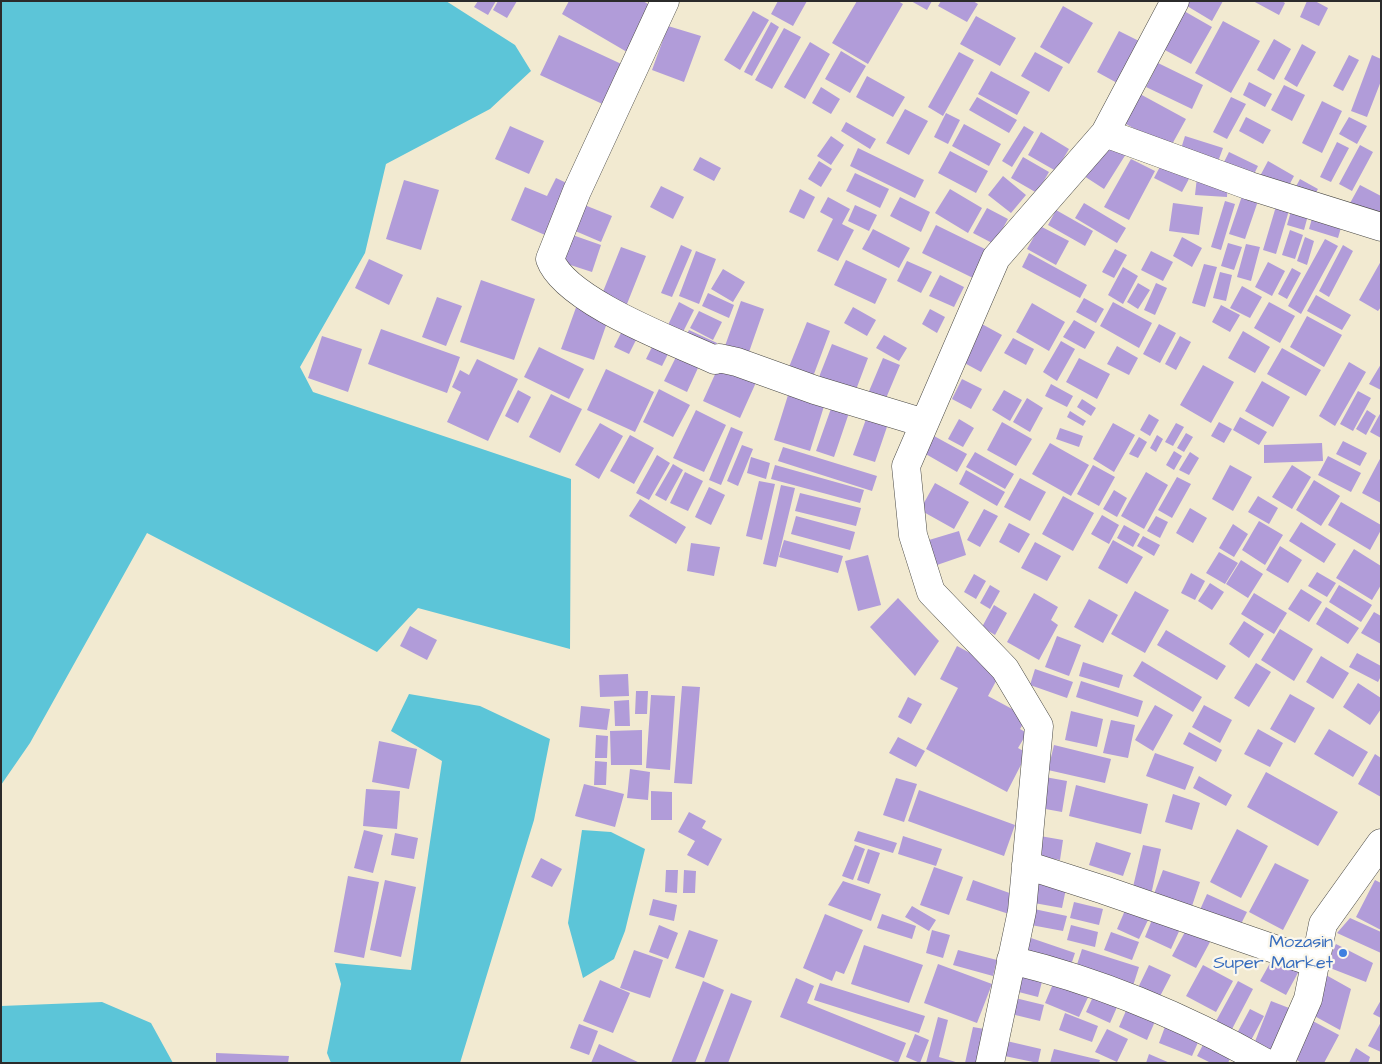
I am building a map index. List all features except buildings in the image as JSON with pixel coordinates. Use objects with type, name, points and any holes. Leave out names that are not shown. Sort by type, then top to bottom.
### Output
[{"type":"street","points":[[665,1],[576,192],[550,259],[553,266],[562,277],[592,302],[714,360],[719,358],[737,362],[815,390],[924,423]]},
{"type":"street","points":[[990,1063],[1022,911],[1038,726],[1004,669],[931,592],[913,535],[906,466],[996,258],[1105,133],[1175,1]]},
{"type":"street","points":[[1105,133],[1250,186],[1381,227]]},
{"type":"street","points":[[1280,1063],[1308,999],[1323,924],[1381,843]]},
{"type":"street","points":[[1026,865],[1315,963]]},
{"type":"street","points":[[1011,960],[1077,978],[1140,1000],[1217,1035],[1266,1063]]},
{"type":"water","points":[[1,1],[446,1],[515,45],[531,71],[490,109],[386,164],[365,253],[300,367],[313,392],[571,479],[570,649],[418,608],[377,652],[147,533],[30,743],[1,785]]},
{"type":"water","points":[[409,694],[480,706],[550,739],[534,820],[460,1063],[331,1063],[327,1053],[341,984],[335,963],[411,970],[442,761],[391,731]]},
{"type":"water","points":[[582,830],[611,832],[645,849],[625,931],[614,959],[583,978],[568,923]]},
{"type":"water","points":[[102,1002],[151,1023],[173,1063],[1,1063],[1,1006]]},
{"type":"place","name":"Mozasin Super Market","points":[[1343,953]]}]
